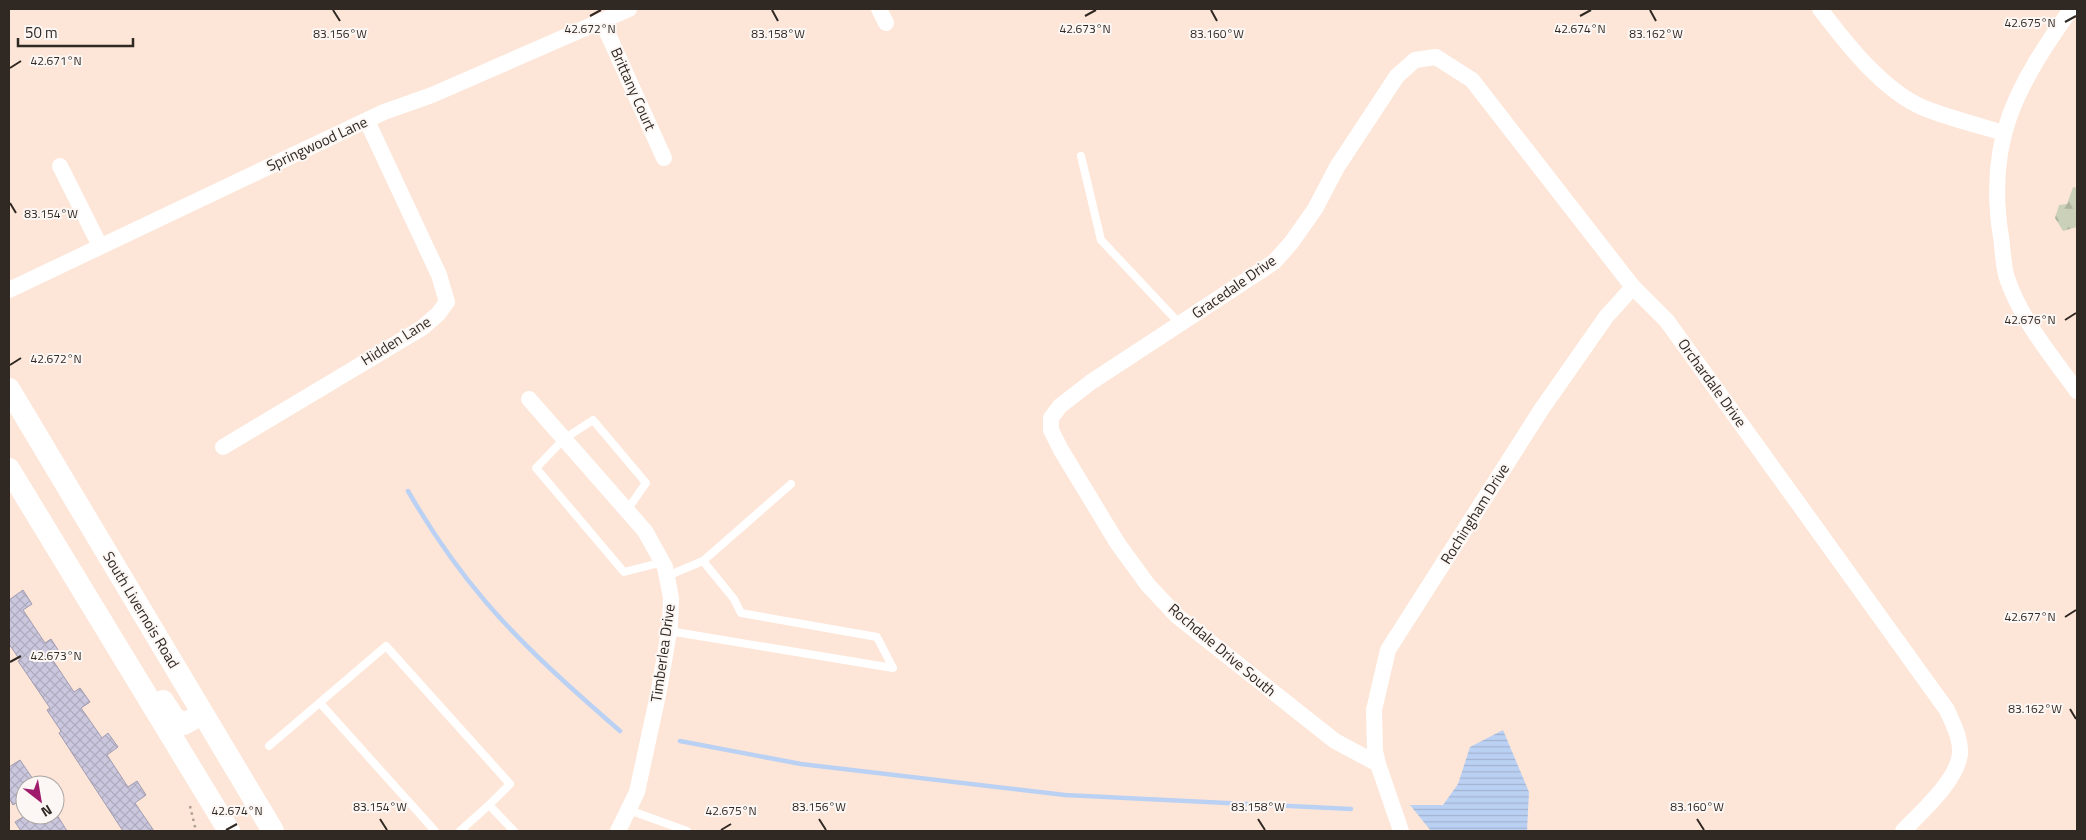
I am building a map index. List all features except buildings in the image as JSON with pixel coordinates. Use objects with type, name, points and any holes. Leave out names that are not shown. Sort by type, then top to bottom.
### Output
[{"type":"main road","name":"South Livernois Road","points":[[9,390],[273,831]]},
{"type":"main road","points":[[9,414],[44,468],[68,489]]},
{"type":"main road","points":[[9,468],[229,831]]},
{"type":"main road","points":[[101,620],[127,640],[174,718],[184,724],[202,714]]},
{"type":"street","name":"Springwood Lane","points":[[9,290],[367,120],[432,95],[629,9]]},
{"type":"street","points":[[1820,9],[1850,48],[1884,83],[1922,108],[2004,133]]},
{"type":"street","points":[[2071,9],[2024,80],[2004,133],[1998,156],[1997,193],[1999,224],[2007,278],[2031,327],[2077,391]]},
{"type":"street","name":"Brittany Court","points":[[602,21],[664,158]]},
{"type":"street","name":"Orchardale Drive","points":[[1436,56],[1472,80],[1633,287],[1672,328],[1947,710],[1958,734],[1960,754],[1955,769],[1934,800],[1904,831]]},
{"type":"street","name":"Gracedale Drive","points":[[1050,418],[1060,406],[1090,382],[1274,262],[1291,243],[1315,209],[1337,167],[1397,76],[1415,60],[1436,56]]},
{"type":"street","name":"Hidden Lane","points":[[223,447],[422,328],[438,314],[446,302],[439,274],[367,120]]},
{"type":"street","points":[[60,166],[100,246]]},
{"type":"street","name":"Rochingham Drive","points":[[1378,764],[1375,751],[1374,710],[1388,650],[1541,410],[1606,317],[1633,287]]},
{"type":"street","name":"Timberlea Drive","points":[[529,399],[645,531],[665,569],[671,598],[669,631],[637,792],[618,831]]},
{"type":"street","name":"Rochdale Drive South","points":[[1050,418],[1051,430],[1061,450],[1118,544],[1148,586],[1177,616],[1335,741],[1378,764]]},
{"type":"street","points":[[1378,764],[1401,831]]},
{"type":"lane","points":[[1081,156],[1101,240],[1180,324]]},
{"type":"lane","points":[[627,510],[646,483],[593,420],[564,439],[536,468],[624,572],[665,569],[703,561],[791,484]]},
{"type":"lane","points":[[669,631],[893,668],[877,637],[741,614],[734,599],[703,561]]},
{"type":"lane","points":[[269,746],[386,646],[510,784],[489,806],[460,831]]},
{"type":"lane","points":[[320,703],[435,831]]},
{"type":"lane","points":[[489,806],[514,831]]},
{"type":"lane","points":[[628,810],[687,831]]},
{"type":"green space","points":[[2073,187],[2077,188],[2077,227],[2063,231],[2055,218],[2059,205],[2067,204]]},
{"type":"water","points":[[1503,730],[1529,792],[1527,831],[1431,831],[1410,805],[1443,805],[1458,784],[1470,747]]},
{"type":"waterway","points":[[408,491],[434,534],[474,588],[500,618],[550,668],[620,731]]},
{"type":"waterway","points":[[680,741],[801,764],[1065,795],[1351,809]]}]
